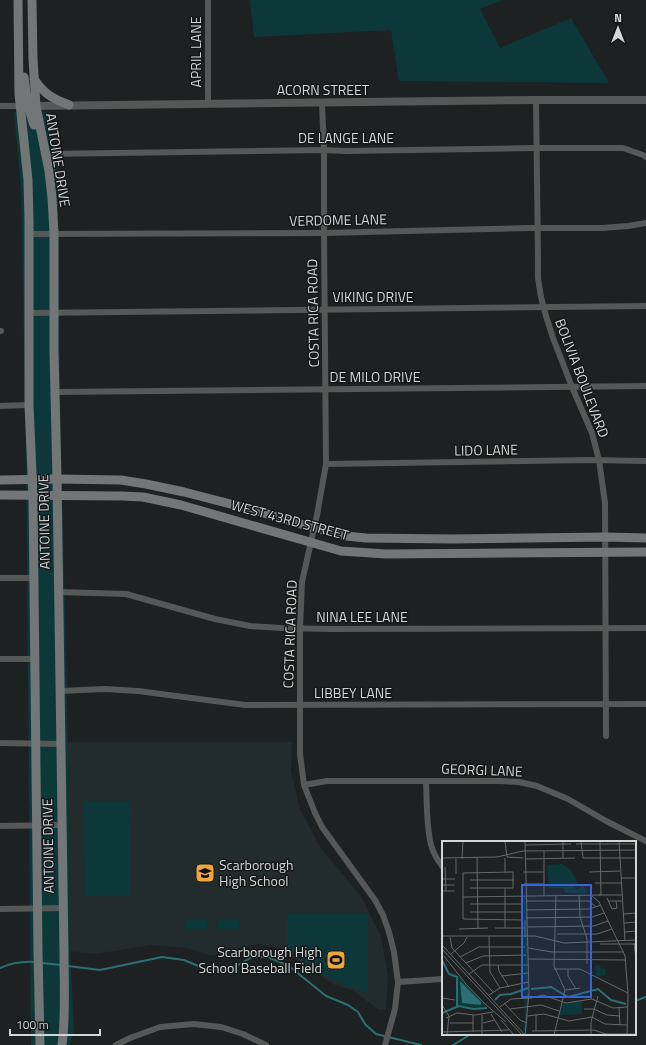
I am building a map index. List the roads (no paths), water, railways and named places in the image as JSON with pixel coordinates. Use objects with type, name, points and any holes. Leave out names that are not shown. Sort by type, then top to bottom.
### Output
[{"type":"main road","name":"ANTOINE DRIVE","points":[[18,0],[19,94],[28,106],[35,126],[41,133],[49,171],[54,233],[65,1006],[62,1045]]},
{"type":"main road","name":"ANTOINE DRIVE","points":[[32,0],[32,59],[34,78],[28,106],[29,405],[34,578],[40,1045]]},
{"type":"main road","points":[[34,78],[40,87],[51,98],[69,105]]},
{"type":"main road","name":"WEST 43RD STREET","points":[[0,480],[121,480],[184,492],[254,510],[314,528],[346,536],[366,538],[646,538]]},
{"type":"main road","points":[[181,505],[184,492]]},
{"type":"main road","name":"WEST 43RD STREET","points":[[0,496],[129,496],[143,498],[181,505],[341,551],[386,554],[646,552]]},
{"type":"main road","points":[[452,539],[452,553]]},
{"type":"street","name":"APRIL LANE","points":[[208,0],[208,103]]},
{"type":"street","name":"ACORN STREET","points":[[0,106],[536,100],[644,102]]},
{"type":"street","name":"BOLIVIA BOULEVARD","points":[[536,100],[538,278],[541,297],[553,338],[572,387],[592,432],[599,460],[605,503],[606,736]]},
{"type":"street","name":"COSTA RICA ROAD","points":[[322,102],[324,150],[326,464],[302,582],[300,628],[300,754],[304,785],[315,814],[322,827],[375,900],[383,915],[394,952],[398,982],[395,1009],[385,1045]]},
{"type":"street","name":"DE LANGE LANE","points":[[46,154],[624,148],[646,157]]},
{"type":"street","name":"VERDOME LANE","points":[[29,234],[324,233],[628,226],[646,223]]},
{"type":"street","name":"VIKING DRIVE","points":[[29,313],[646,306]]},
{"type":"street","name":"DE MILO DRIVE","points":[[56,392],[646,386]]},
{"type":"street","points":[[0,406],[29,405]]},
{"type":"street","name":"LIDO LANE","points":[[326,464],[599,460],[646,461]]},
{"type":"street","points":[[0,578],[34,578]]},
{"type":"street","name":"NINA LEE LANE","points":[[58,592],[126,594],[215,619],[250,626],[300,628],[646,628]]},
{"type":"street","points":[[0,659],[35,659]]},
{"type":"street","name":"LIBBEY LANE","points":[[60,691],[105,689],[245,705],[646,704]]},
{"type":"street","points":[[0,743],[61,744]]},
{"type":"street","name":"GEORGI LANE","points":[[304,785],[327,781],[519,782],[538,786],[568,799],[606,821],[646,841]]},
{"type":"street","points":[[426,781],[428,825],[431,846],[442,866]]},
{"type":"street","points":[[0,826],[62,826]]},
{"type":"street","points":[[0,909],[63,908]]},
{"type":"street","points":[[398,982],[442,979]]},
{"type":"street","points":[[116,1045],[160,1027],[194,1024],[221,1027],[243,1034],[266,1045]]},
{"type":"waterway","points":[[68,966],[100,970],[162,957],[184,960],[208,970],[223,970],[240,964],[252,957],[268,957],[289,966],[326,996],[348,1005],[358,1012],[365,1024],[376,1034],[421,1045]]},
{"type":"waterway","points":[[0,968],[17,963],[36,962]]},
{"type":"waterway","points":[[42,963],[61,965]]},
{"type":"waterway","points":[[636,1001],[646,997]]},
{"type":"waterway","points":[[453,1045],[469,1035]]},
{"type":"place","name":"Scarborough High School","points":[[205,873]]},
{"type":"place","name":"Scarborough High School Baseball Field","points":[[336,960]]}]
